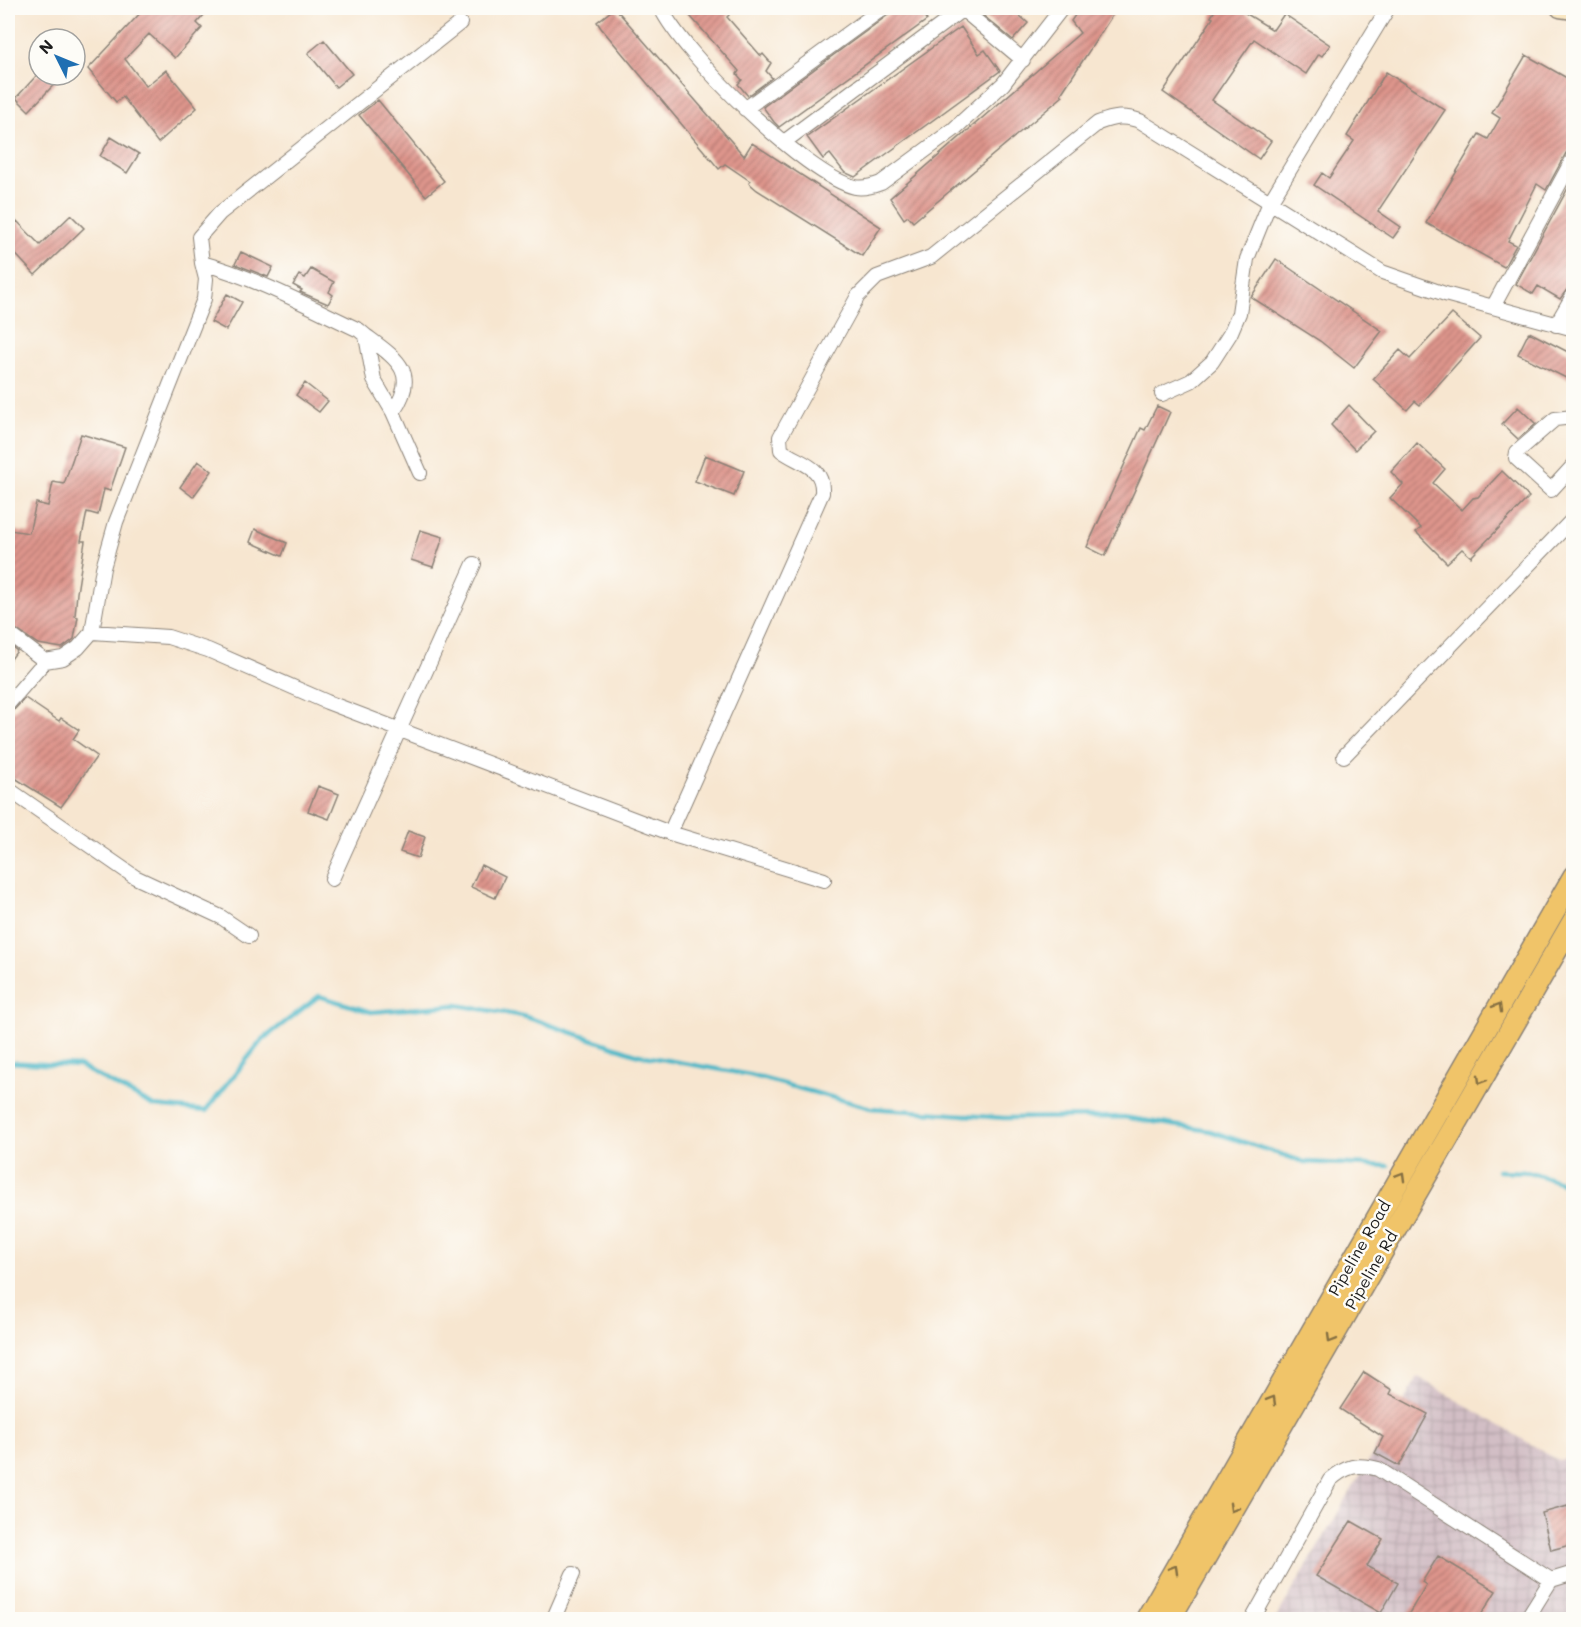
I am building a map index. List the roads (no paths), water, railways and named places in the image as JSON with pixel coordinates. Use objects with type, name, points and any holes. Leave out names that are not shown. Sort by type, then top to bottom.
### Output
[{"type":"main road","name":"Pipeline Road","points":[[1146,1620],[1574,876]]},
{"type":"main road","name":"Pipeline Rd","points":[[1169,1620],[1574,920]]},
{"type":"street","points":[[661,8],[698,58],[745,109],[832,178],[855,187],[868,188],[881,183],[953,130],[1003,84],[1062,8]]},
{"type":"street","points":[[745,109],[883,8]]},
{"type":"street","points":[[784,142],[962,8],[1023,60]]},
{"type":"street","points":[[1162,394],[1191,381],[1212,362],[1230,334],[1239,313],[1247,259],[1270,202],[1388,8]]},
{"type":"street","points":[[1560,8],[1574,10]]},
{"type":"street","points":[[8,704],[45,661],[63,658],[78,648],[92,632],[103,568],[116,522],[204,299],[206,279],[199,237],[220,213],[460,23]]},
{"type":"street","points":[[670,833],[822,493],[823,483],[820,475],[812,467],[781,450],[780,437],[867,286],[895,268],[918,264],[931,257],[1098,123],[1114,117],[1127,116],[1140,121],[1382,272],[1493,307],[1574,329]]},
{"type":"street","points":[[1493,307],[1574,157]]},
{"type":"street","points":[[202,263],[230,271],[359,330],[395,358],[405,376],[405,389],[393,412]]},
{"type":"street","points":[[1557,325],[1574,294]]},
{"type":"street","points":[[366,336],[374,380],[393,412],[420,473]]},
{"type":"street","points":[[1574,417],[1555,419],[1517,452],[1516,458],[1551,490],[1574,465]]},
{"type":"street","points":[[1344,756],[1574,518]]},
{"type":"street","points":[[332,879],[474,564]]},
{"type":"street","points":[[92,632],[168,637],[208,650],[327,702],[670,833],[824,880]]},
{"type":"street","points":[[8,633],[45,661]]},
{"type":"street","points":[[8,789],[135,877],[221,918],[249,936]]},
{"type":"street","points":[[1252,1620],[1330,1480],[1344,1468],[1361,1464],[1378,1469],[1551,1580]]},
{"type":"street","points":[[1526,1620],[1551,1580],[1574,1573]]},
{"type":"street","points":[[553,1620],[573,1574]]},
{"type":"waterway","points":[[8,1062],[79,1066],[154,1106],[206,1111],[262,1040],[319,996],[371,1012],[457,1005],[523,1016],[639,1055],[750,1075],[871,1108],[1004,1118],[1124,1117],[1210,1131],[1304,1162],[1388,1166]]},
{"type":"waterway","points":[[1498,1171],[1530,1172],[1574,1187]]}]
